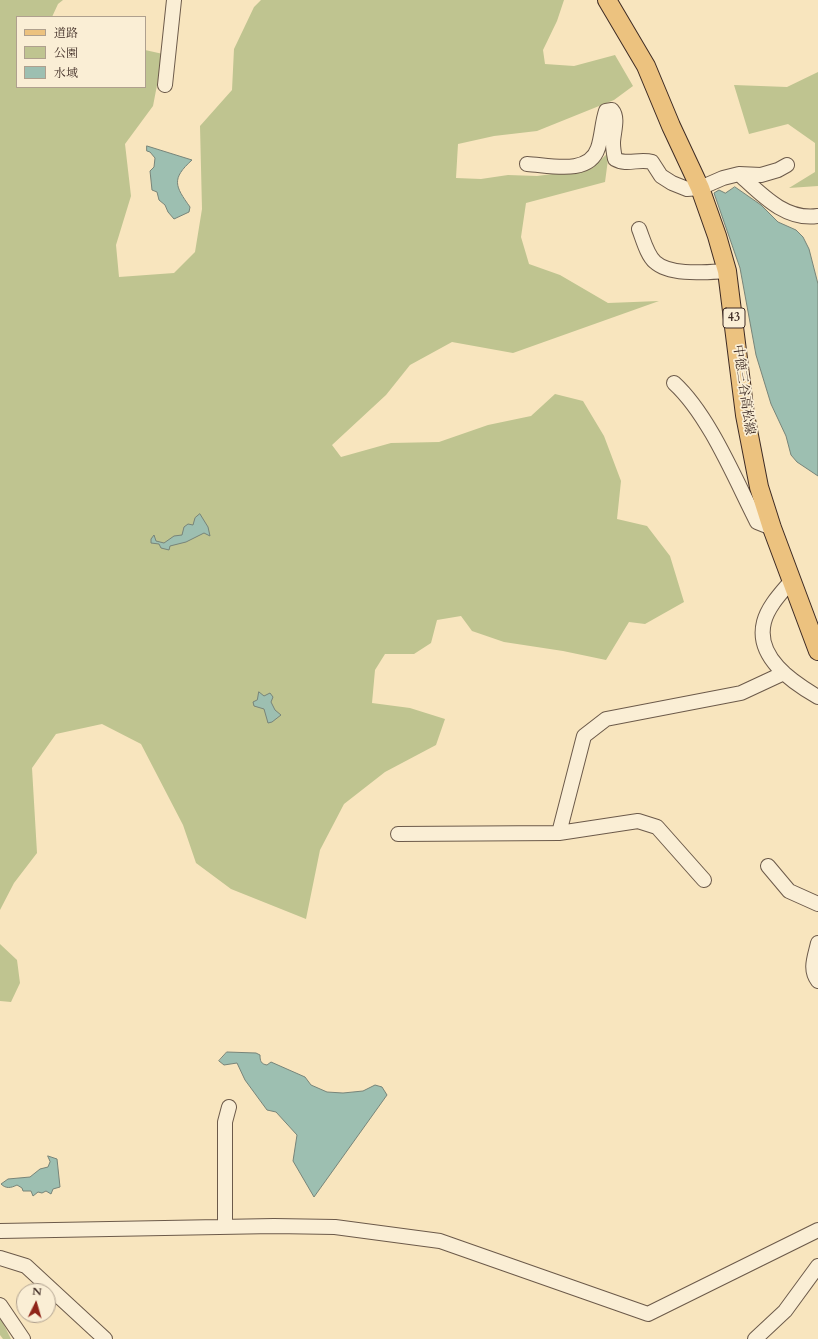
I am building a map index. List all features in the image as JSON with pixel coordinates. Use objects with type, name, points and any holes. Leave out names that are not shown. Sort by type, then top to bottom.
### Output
[{"type":"main road","name":"中徳三谷高松線","points":[[607,0],[646,66],[671,126],[700,188],[717,236],[727,272],[733,306],[745,415],[759,487],[772,528],[818,651]]},
{"type":"street","points":[[165,85],[174,0]]},
{"type":"street","points":[[527,164],[576,166],[586,163],[594,157],[598,148],[606,111],[612,110],[614,113],[615,122],[613,143],[615,159],[623,163],[644,159],[652,162],[661,176],[672,183],[688,189],[700,188],[723,178],[739,174],[761,175],[778,170],[787,165]]},
{"type":"street","points":[[739,174],[768,201],[791,214],[808,217],[818,216]]},
{"type":"street","points":[[639,229],[654,262],[666,269],[699,272],[727,272]]},
{"type":"street","points":[[674,383],[688,396],[708,427],[757,522],[772,528]]},
{"type":"street","points":[[792,580],[774,602],[764,622],[764,640],[772,661],[784,673],[818,697]]},
{"type":"street","points":[[559,833],[584,736],[606,719],[741,692],[784,673]]},
{"type":"street","points":[[398,834],[559,833],[638,821],[657,827],[704,880]]},
{"type":"street","points":[[768,866],[789,891],[818,904]]},
{"type":"street","points":[[818,943],[812,968],[813,974],[818,981]]},
{"type":"street","points":[[225,1227],[225,1122],[228,1107]]},
{"type":"street","points":[[0,1231],[225,1227],[335,1227],[440,1241],[648,1314],[818,1230]]},
{"type":"street","points":[[0,1258],[26,1266],[105,1339]]},
{"type":"street","points":[[755,1339],[785,1311],[818,1266]]},
{"type":"street","points":[[0,1305],[23,1339]]},
{"type":"green space","points":[[0,0],[63,0],[58,4],[52,16],[16,16],[16,88],[146,88],[146,50],[163,54],[153,106],[125,144],[131,196],[116,245],[119,277],[174,273],[195,252],[202,209],[200,126],[232,90],[234,49],[254,7],[261,0],[564,0],[557,21],[543,50],[545,64],[574,66],[615,55],[633,86],[614,100],[537,131],[494,136],[458,144],[456,178],[481,179],[508,175],[537,176],[591,169],[609,152],[605,182],[526,203],[521,237],[529,264],[560,275],[608,303],[659,301],[513,353],[452,342],[410,365],[386,395],[332,445],[341,457],[391,443],[439,442],[488,425],[531,416],[555,394],[583,401],[604,436],[621,481],[617,519],[647,526],[670,556],[684,602],[645,624],[629,622],[606,660],[563,651],[504,642],[472,631],[461,616],[437,620],[431,643],[414,654],[385,654],[375,670],[372,703],[410,708],[445,719],[436,745],[385,772],[344,804],[320,850],[306,919],[231,889],[196,863],[183,825],[141,744],[102,724],[56,734],[32,768],[37,853],[14,883],[0,910]]},
{"type":"green space","points":[[818,72],[818,186],[789,188],[815,172],[815,143],[788,124],[749,134],[734,85],[787,87]]},
{"type":"green space","points":[[0,944],[17,960],[20,983],[11,1002],[0,1001]]},
{"type":"green space","points":[[0,1317],[11,1339],[3,1339],[0,1335]]},
{"type":"water","points":[[147,146],[192,160],[181,172],[178,178],[181,193],[190,207],[189,212],[174,219],[168,212],[165,205],[159,200],[157,192],[152,190],[150,171],[154,167],[155,158],[150,152],[147,151]]},
{"type":"water","points":[[735,187],[761,205],[778,222],[796,230],[803,237],[809,249],[818,284],[818,476],[797,462],[791,455],[786,436],[771,404],[756,355],[740,268],[714,193],[719,190],[725,193]]},
{"type":"water","points":[[200,514],[208,527],[210,536],[204,533],[186,542],[170,546],[169,550],[161,548],[159,544],[151,543],[151,539],[154,535],[156,541],[164,543],[174,536],[182,535],[184,527],[188,524],[193,525],[195,518]]},
{"type":"water","points":[[259,692],[264,696],[270,693],[273,697],[271,702],[275,710],[281,715],[272,722],[268,723],[264,709],[254,706],[253,702],[257,700]]},
{"type":"water","points":[[227,1052],[256,1053],[260,1055],[263,1064],[267,1065],[271,1062],[305,1077],[311,1085],[327,1092],[343,1093],[363,1091],[375,1085],[382,1087],[387,1095],[314,1197],[293,1161],[297,1135],[276,1112],[267,1110],[245,1080],[237,1063],[224,1065],[219,1061]]},
{"type":"water","points":[[48,1156],[57,1159],[60,1187],[53,1189],[51,1194],[46,1191],[42,1193],[38,1192],[33,1196],[31,1191],[23,1191],[22,1188],[17,1185],[9,1188],[1,1184],[8,1179],[30,1177],[40,1169],[48,1167],[50,1162]]}]
